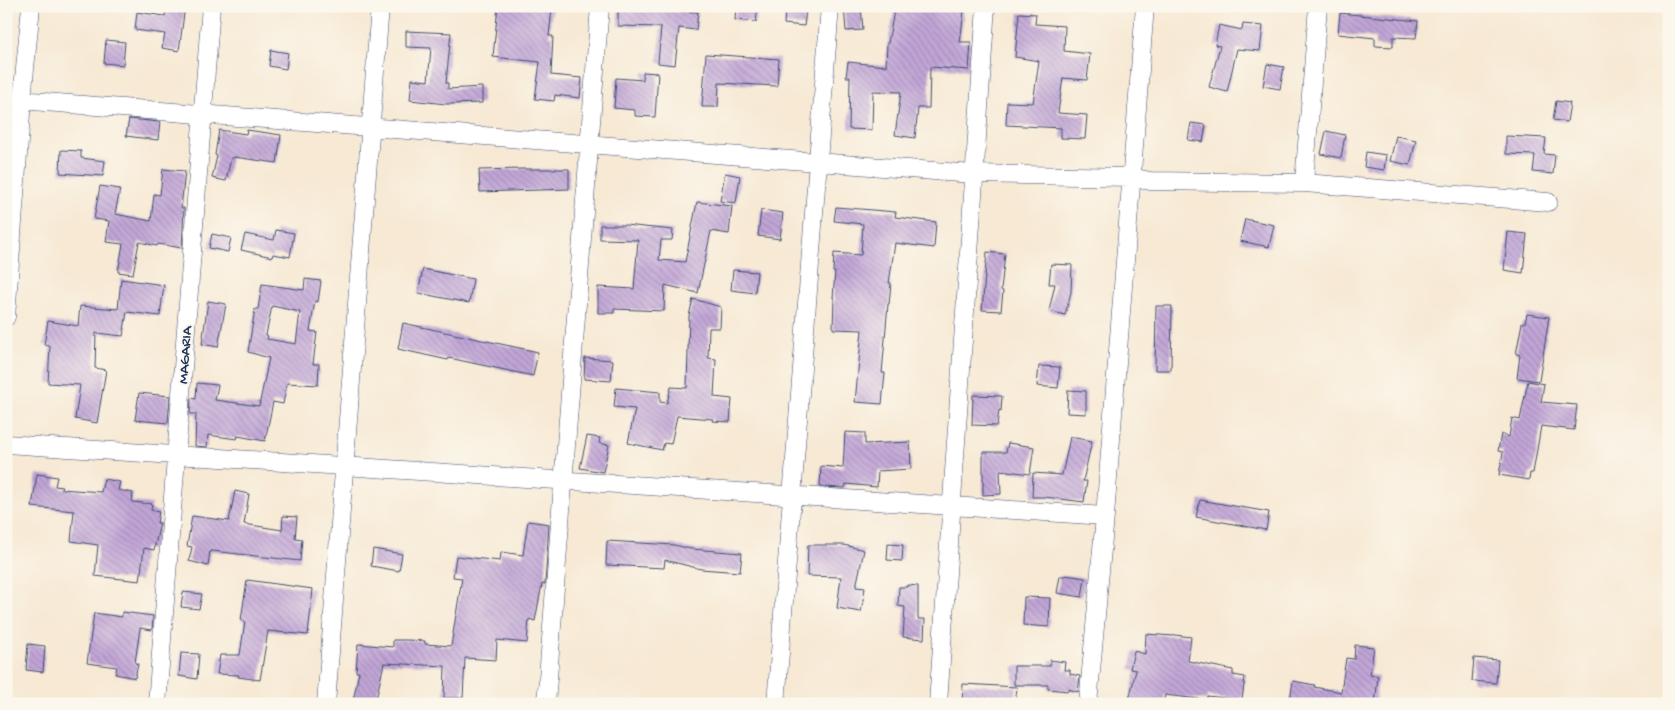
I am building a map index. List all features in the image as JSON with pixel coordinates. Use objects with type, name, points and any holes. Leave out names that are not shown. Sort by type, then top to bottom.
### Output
[{"type":"street","points":[[6,317],[14,99],[32,6]]},
{"type":"street","name":"MAGARIA","points":[[157,704],[211,6]]},
{"type":"street","points":[[326,704],[380,6]]},
{"type":"street","points":[[546,704],[600,6]]},
{"type":"street","points":[[776,704],[830,6]]},
{"type":"street","points":[[938,704],[986,6]]},
{"type":"street","points":[[1088,704],[1105,516],[1145,6]]},
{"type":"street","points":[[1304,183],[1318,6]]},
{"type":"street","points":[[14,99],[973,174],[1131,177],[1150,181],[1304,183],[1548,202]]},
{"type":"street","points":[[6,444],[1105,516]]},
{"type":"building","points":[[167,6],[185,6],[179,51],[162,48],[165,34],[135,30],[137,12],[165,16]]},
{"type":"building","points":[[498,6],[552,9],[549,36],[553,36],[551,75],[582,78],[580,98],[555,95],[554,101],[535,99],[540,62],[493,57]]},
{"type":"building","points":[[736,6],[758,6],[756,22],[735,20]]},
{"type":"building","points":[[844,6],[861,6],[863,30],[846,31]]},
{"type":"building","points":[[895,6],[944,6],[943,9],[964,11],[960,42],[971,42],[969,70],[930,67],[929,108],[918,108],[915,138],[895,135],[901,92],[873,91],[872,130],[849,129],[850,77],[846,77],[848,62],[886,66],[887,43]]},
{"type":"building","points":[[618,8],[671,9],[671,11],[698,12],[696,30],[679,28],[675,65],[658,63],[661,27],[618,26]]},
{"type":"building","points":[[785,9],[806,11],[804,26],[784,24]]},
{"type":"building","points":[[1019,13],[1036,14],[1035,24],[1065,26],[1064,51],[1090,54],[1087,80],[1063,78],[1058,113],[1087,115],[1085,139],[1061,138],[1061,128],[1006,125],[1007,102],[1033,103],[1039,61],[1015,57]]},
{"type":"building","points":[[1340,13],[1418,21],[1416,38],[1393,37],[1393,47],[1375,46],[1375,38],[1338,34]]},
{"type":"building","points":[[1243,24],[1263,26],[1260,51],[1237,49],[1227,92],[1209,87],[1220,46],[1215,45],[1219,25],[1242,30]]},
{"type":"building","points":[[406,31],[451,33],[446,83],[448,83],[448,89],[482,87],[482,103],[446,104],[410,100],[412,79],[428,81],[431,48],[406,47]]},
{"type":"building","points":[[106,40],[125,42],[123,65],[104,63]]},
{"type":"building","points":[[271,50],[288,53],[286,69],[269,66]]},
{"type":"building","points":[[706,54],[779,59],[777,86],[719,83],[718,107],[702,107]]},
{"type":"building","points":[[1267,64],[1284,67],[1280,89],[1263,86]]},
{"type":"building","points":[[643,72],[658,73],[655,117],[635,116],[635,110],[614,108],[616,78],[643,80]]},
{"type":"building","points":[[1556,101],[1570,103],[1567,122],[1553,120]]},
{"type":"building","points":[[129,119],[160,122],[158,140],[126,136]]},
{"type":"building","points":[[1191,123],[1206,125],[1203,142],[1188,140]]},
{"type":"building","points":[[219,130],[246,134],[247,130],[281,135],[277,163],[234,157],[231,158],[226,181],[212,178],[217,156],[215,155]]},
{"type":"building","points":[[1326,131],[1345,135],[1341,158],[1321,154]]},
{"type":"building","points":[[1396,136],[1416,140],[1410,165],[1390,161]]},
{"type":"building","points":[[1506,136],[1546,138],[1544,154],[1555,155],[1553,174],[1533,172],[1535,155],[1506,154]]},
{"type":"building","points":[[61,150],[81,151],[81,158],[105,161],[103,176],[60,173]]},
{"type":"building","points":[[1366,152],[1386,155],[1384,170],[1364,167]]},
{"type":"building","points":[[163,169],[185,171],[181,208],[184,208],[182,248],[139,242],[133,274],[118,272],[123,244],[106,242],[109,221],[94,219],[100,186],[120,189],[115,214],[151,221],[154,194],[160,195]]},
{"type":"building","points":[[569,169],[569,189],[480,192],[479,170]]},
{"type":"building","points":[[725,173],[740,176],[736,203],[720,201]]},
{"type":"building","points":[[697,202],[732,206],[729,234],[711,231],[698,293],[665,285],[664,311],[614,309],[614,313],[598,313],[598,287],[634,289],[638,240],[600,239],[600,225],[625,225],[673,230],[672,240],[661,240],[659,260],[685,262]]},
{"type":"building","points":[[836,207],[896,212],[895,217],[936,222],[934,248],[895,243],[889,283],[891,283],[882,373],[885,373],[882,404],[855,402],[862,330],[833,329],[834,253],[861,255],[863,224],[834,221]]},
{"type":"building","points":[[761,210],[783,213],[780,239],[758,236]]},
{"type":"building","points":[[1245,219],[1274,225],[1269,247],[1240,241]]},
{"type":"building","points":[[276,230],[294,233],[290,257],[273,254],[272,257],[241,250],[245,234],[274,240]]},
{"type":"building","points":[[1508,232],[1527,234],[1523,273],[1504,270]]},
{"type":"building","points":[[212,234],[231,238],[228,252],[209,248]]},
{"type":"building","points":[[987,252],[1005,254],[1001,311],[982,310]]},
{"type":"building","points":[[1051,264],[1072,265],[1071,292],[1065,315],[1049,311],[1055,284],[1049,284]]},
{"type":"building","points":[[423,269],[473,279],[469,303],[418,293]]},
{"type":"building","points":[[733,270],[757,272],[755,293],[731,290]]},
{"type":"building","points":[[121,279],[164,285],[160,316],[127,312],[123,336],[96,333],[95,368],[106,370],[97,423],[75,419],[80,385],[48,383],[50,346],[44,345],[48,321],[78,326],[80,306],[118,309]]},
{"type":"building","points":[[305,279],[321,281],[318,302],[315,301],[310,331],[317,332],[313,364],[319,364],[318,385],[287,383],[283,404],[273,402],[265,441],[238,436],[237,439],[208,435],[207,447],[195,446],[196,414],[190,414],[191,398],[196,399],[197,383],[218,385],[215,400],[259,406],[269,358],[248,352],[255,309],[258,309],[262,284],[304,290]],"holes":[[[272,306],[300,312],[296,344],[267,339],[268,336],[266,335]]]},
{"type":"building","points":[[693,299],[721,307],[720,328],[709,328],[708,358],[716,359],[714,397],[732,399],[730,422],[677,416],[671,444],[664,443],[662,450],[628,443],[635,409],[614,407],[616,388],[660,392],[660,402],[667,403],[671,387],[687,388],[689,316]]},
{"type":"building","points":[[208,301],[226,304],[218,347],[202,344]]},
{"type":"building","points":[[1156,306],[1172,306],[1171,370],[1155,370]]},
{"type":"building","points":[[1527,314],[1549,317],[1539,381],[1517,378],[1520,355],[1516,354],[1522,323],[1525,323]]},
{"type":"building","points":[[403,323],[538,352],[533,376],[398,349]]},
{"type":"building","points":[[585,358],[613,360],[611,381],[584,379]]},
{"type":"building","points":[[1039,366],[1060,367],[1058,388],[1037,386]]},
{"type":"building","points":[[1528,381],[1544,384],[1541,402],[1577,405],[1574,430],[1541,426],[1533,473],[1530,473],[1529,480],[1499,475],[1503,452],[1498,451],[1501,434],[1509,437],[1512,418],[1520,420]]},
{"type":"building","points":[[1068,390],[1086,391],[1086,414],[1067,413]]},
{"type":"building","points":[[139,393],[170,396],[168,423],[135,420]]},
{"type":"building","points":[[973,395],[1002,396],[997,426],[972,425]]},
{"type":"building","points":[[845,432],[865,433],[865,444],[910,442],[911,469],[878,471],[877,487],[846,484],[845,488],[820,487],[821,466],[843,468]]},
{"type":"building","points":[[587,436],[600,438],[599,443],[609,445],[603,472],[580,468]]},
{"type":"building","points":[[1070,437],[1092,441],[1083,481],[1087,481],[1084,502],[1032,497],[1033,473],[1062,475]]},
{"type":"building","points":[[1008,443],[1034,447],[1030,474],[1000,470],[1001,494],[983,495],[983,452],[1006,452]]},
{"type":"building","points":[[37,474],[57,477],[55,486],[62,487],[61,489],[101,492],[104,479],[120,482],[118,490],[133,493],[132,502],[152,504],[151,510],[159,512],[157,523],[160,523],[154,550],[144,548],[140,581],[95,576],[98,545],[71,541],[74,511],[32,507]]},
{"type":"building","points":[[235,491],[249,494],[244,524],[282,530],[283,516],[297,517],[295,538],[302,539],[300,561],[210,551],[208,566],[189,561],[192,547],[187,546],[192,516],[229,521]]},
{"type":"building","points":[[1200,500],[1269,512],[1266,530],[1196,517]]},
{"type":"building","points":[[528,521],[549,524],[545,584],[542,584],[535,621],[529,619],[527,643],[497,640],[496,660],[465,658],[463,698],[444,698],[445,666],[384,663],[375,704],[353,701],[359,672],[356,672],[358,644],[393,647],[393,640],[407,640],[425,641],[425,644],[451,646],[462,578],[453,577],[456,556],[500,561],[501,552],[523,555]]},
{"type":"building","points":[[607,541],[674,545],[691,549],[742,553],[740,572],[701,569],[665,560],[664,568],[606,565]]},
{"type":"building","points":[[888,544],[903,545],[902,561],[887,560]]},
{"type":"building","points":[[808,545],[844,545],[864,550],[856,587],[865,588],[861,612],[837,608],[841,577],[807,576]]},
{"type":"building","points":[[373,549],[402,554],[399,571],[371,566]]},
{"type":"building","points":[[1060,576],[1085,578],[1082,597],[1057,593]]},
{"type":"building","points":[[247,580],[313,589],[308,635],[268,631],[260,680],[238,677],[239,675],[217,674],[220,655],[240,655],[245,621],[241,620]]},
{"type":"building","points":[[907,585],[918,586],[918,619],[925,619],[924,639],[903,637],[905,607],[898,606],[899,587],[907,587]]},
{"type":"building","points":[[183,592],[202,594],[199,609],[181,607]]},
{"type":"building","points":[[1024,597],[1050,598],[1049,627],[1023,625]]},
{"type":"building","points":[[122,612],[153,616],[152,630],[140,628],[135,663],[138,664],[135,678],[115,674],[117,667],[87,663],[94,613],[122,617]]},
{"type":"building","points":[[1146,634],[1191,637],[1188,661],[1233,670],[1233,675],[1245,677],[1242,700],[1207,696],[1207,700],[1165,695],[1163,704],[1128,704],[1136,670],[1130,669],[1134,651],[1145,654]]},
{"type":"building","points":[[28,644],[45,646],[43,672],[26,670]]},
{"type":"building","points":[[1355,645],[1374,647],[1370,675],[1378,676],[1375,704],[1309,704],[1290,700],[1293,681],[1341,692],[1346,658],[1354,659]]},
{"type":"building","points":[[181,653],[199,654],[197,679],[179,676]]},
{"type":"building","points":[[1474,658],[1498,660],[1496,683],[1472,681]]},
{"type":"building","points":[[1050,660],[1065,662],[1064,670],[1070,670],[1070,674],[1080,676],[1078,692],[1068,689],[1068,691],[1048,689],[1048,685],[1014,685],[1014,666],[1050,666]]},
{"type":"building","points":[[963,684],[1017,687],[1015,704],[962,704]]}]
